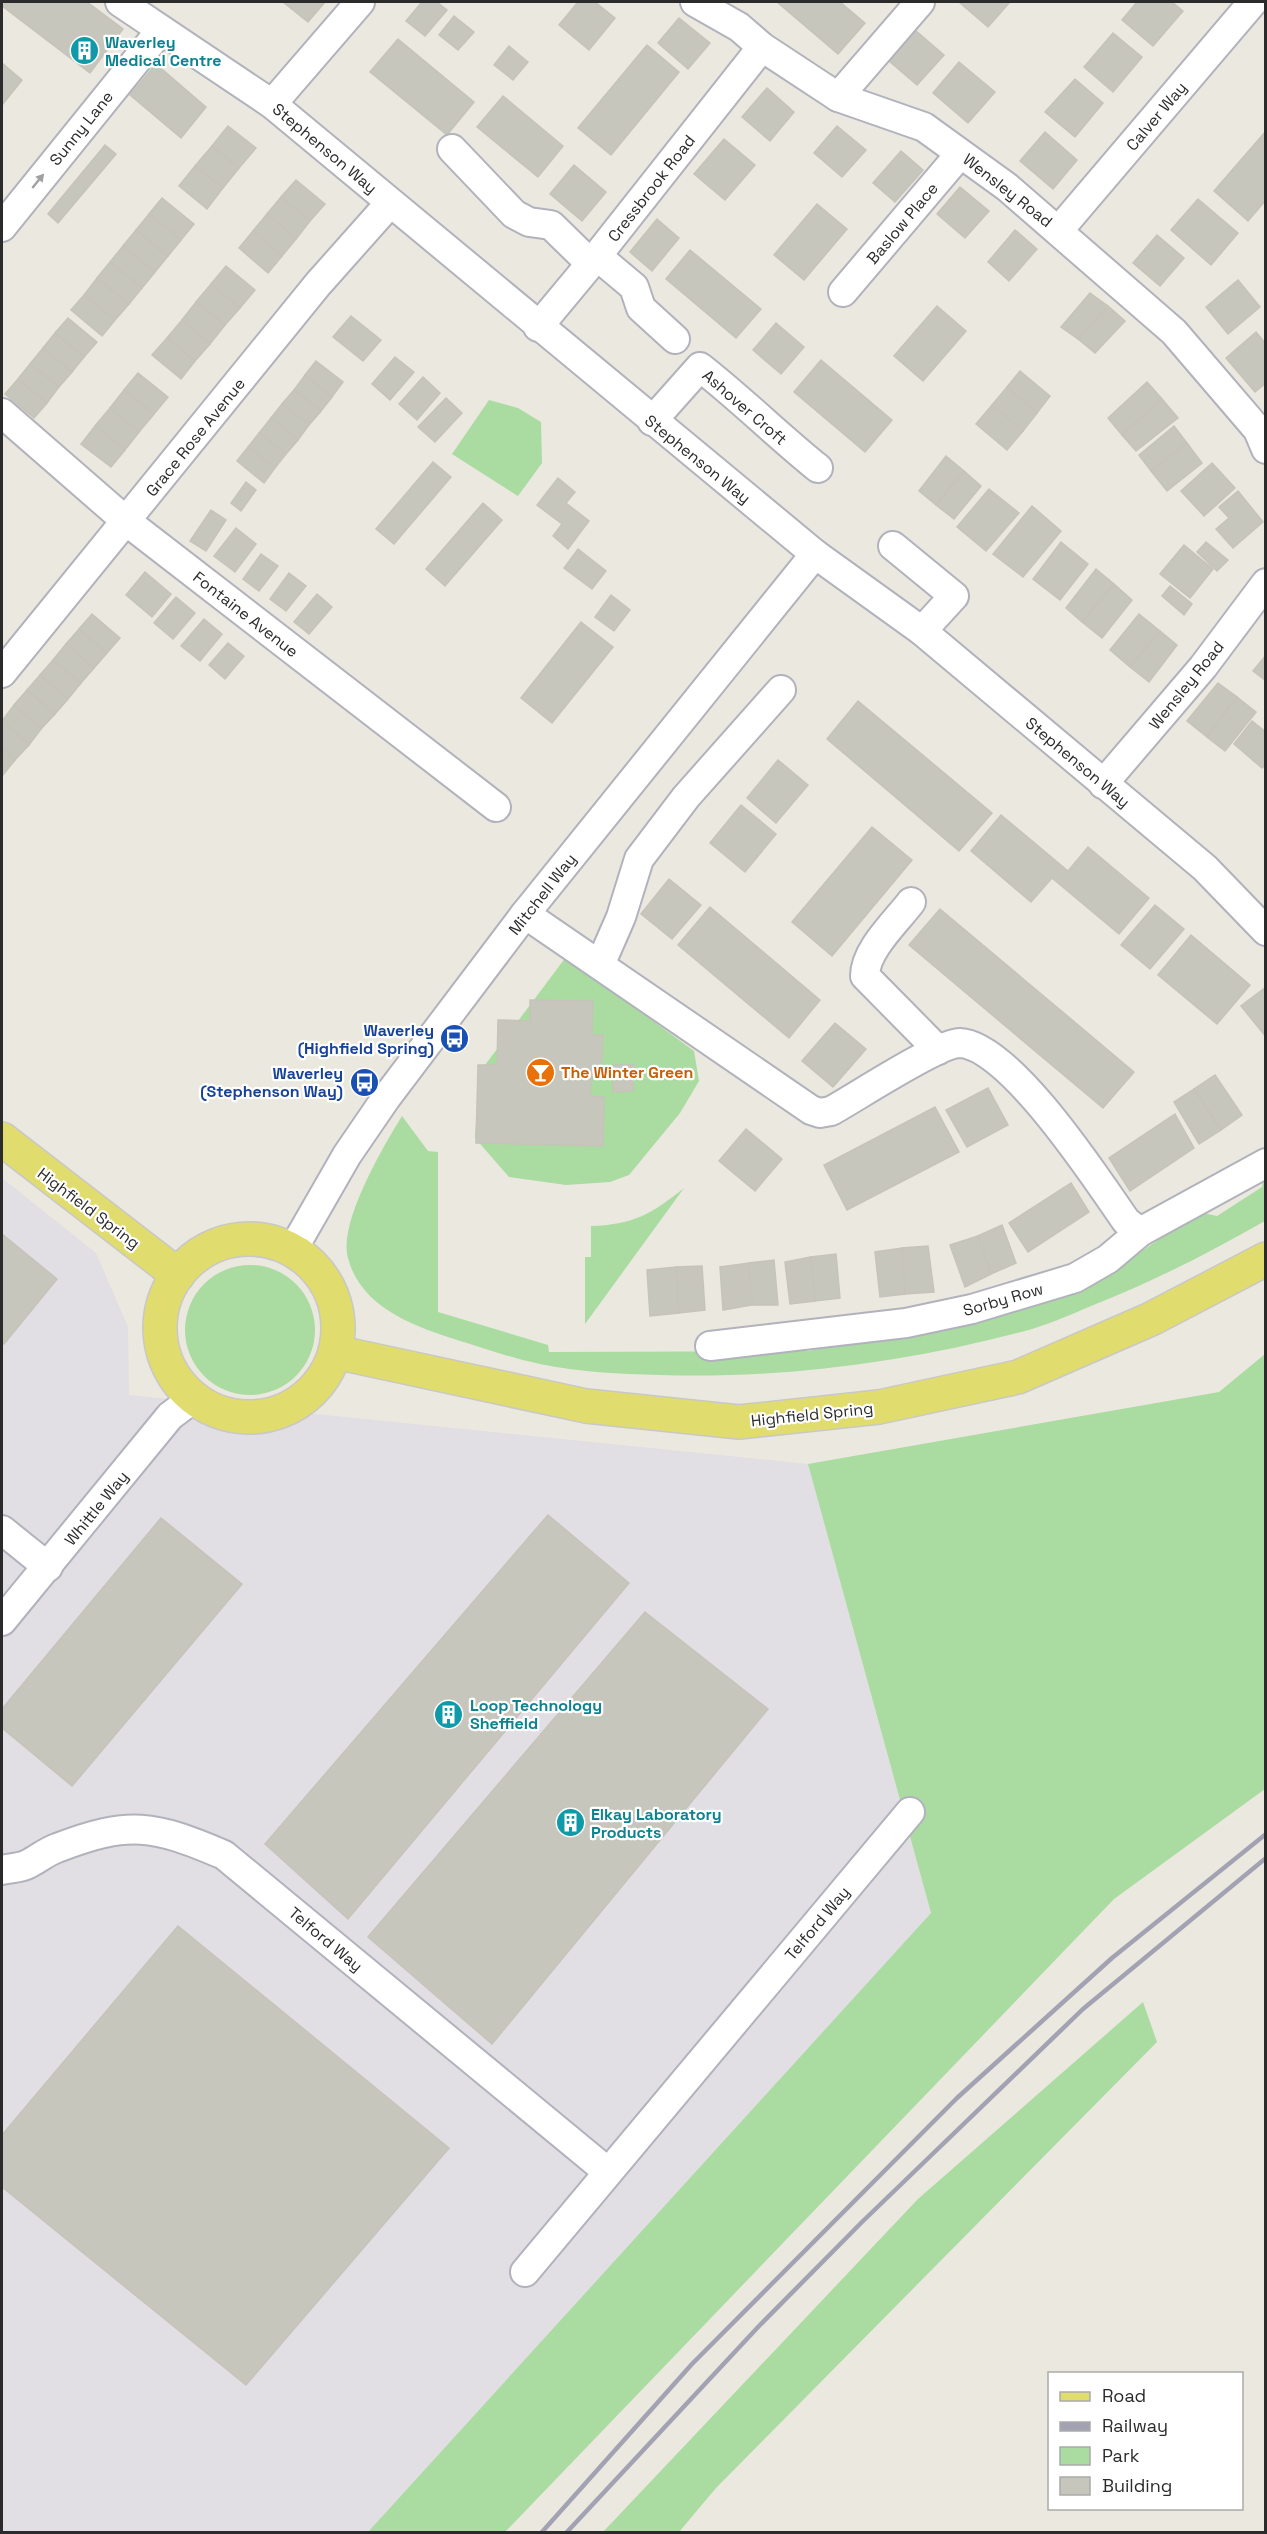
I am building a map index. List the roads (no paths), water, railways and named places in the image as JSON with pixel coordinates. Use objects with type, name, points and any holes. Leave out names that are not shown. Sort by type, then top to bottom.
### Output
[{"type":"main road","name":"Highfield Spring","points":[[2,1139],[178,1275]]},
{"type":"main road","points":[[235,1239],[265,1240],[293,1249],[315,1266],[330,1289],[338,1316],[335,1352],[325,1374],[311,1393],[286,1409],[258,1417],[229,1415],[213,1410],[194,1398],[178,1382],[164,1354],[160,1322],[166,1295],[178,1275],[191,1260],[207,1249],[235,1239]]},
{"type":"main road","name":"Highfield Spring","points":[[335,1352],[586,1406],[739,1422],[879,1407],[1018,1377],[1151,1319],[1266,1259]]},
{"type":"street","name":"Stephenson Way","points":[[120,2],[272,104],[538,327],[815,554],[922,631],[1205,868],[1266,931]]},
{"type":"street","points":[[272,104],[360,2]]},
{"type":"street","name":"Wensley Road","points":[[695,2],[739,27],[762,46],[838,97],[924,127],[960,154],[1059,230],[1174,332],[1263,434]]},
{"type":"street","points":[[838,97],[920,2]]},
{"type":"street","name":"Calver Way","points":[[1059,230],[1253,2]]},
{"type":"street","name":"Sunny Lane","points":[[2,226],[161,30]]},
{"type":"street","name":"Cressbrook Road","points":[[538,327],[594,260],[762,46]]},
{"type":"street","points":[[452,148],[514,214],[529,222],[550,225],[594,260],[634,287],[641,308],[675,339]]},
{"type":"street","name":"Baslow Place","points":[[843,292],[960,154]]},
{"type":"street","name":"Grace Rose Avenue","points":[[2,673],[318,284],[390,202]]},
{"type":"street","name":"Ashover Croft","points":[[652,421],[700,367],[818,468]]},
{"type":"street","name":"Fontaine Avenue","points":[[2,413],[126,521],[496,807]]},
{"type":"street","points":[[893,546],[954,596],[922,631]]},
{"type":"street","name":"Mitchell Way","points":[[293,1249],[347,1155],[386,1098],[525,914],[815,554]]},
{"type":"street","name":"Wensley Road","points":[[1103,784],[1203,667],[1266,583]]},
{"type":"street","points":[[600,965],[621,916],[639,859],[686,797],[781,690]]},
{"type":"street","points":[[911,902],[871,954],[865,967],[865,976],[938,1050]]},
{"type":"street","points":[[525,914],[790,1096],[820,1113],[831,1111],[938,1050],[959,1043],[976,1047],[998,1061],[1051,1117],[1126,1221],[1140,1232]]},
{"type":"street","name":"Sorby Row","points":[[710,1346],[906,1323],[972,1310],[1075,1278],[1108,1258],[1140,1232],[1266,1162]]},
{"type":"street","name":"Whittle Way","points":[[2,1621],[170,1416],[194,1398]]},
{"type":"street","points":[[2,1530],[48,1567]]},
{"type":"street","name":"Telford Way","points":[[525,2272],[910,1812]]},
{"type":"street","name":"Telford Way","points":[[2,1870],[26,1865],[52,1850],[95,1833],[137,1828],[181,1837],[224,1855],[608,2172]]},
{"type":"railway","points":[[542,2532],[692,2364],[957,2098],[1112,1958],[1266,1834]]},
{"type":"railway","points":[[567,2532],[759,2326],[862,2222],[1083,2009],[1266,1858]]},
{"type":"place","name":"Waverley Medical Centre","points":[[84,51]]},
{"type":"place","name":"Waverley (Highfield Spring)","points":[[455,1039]]},
{"type":"place","name":"The Winter Green","points":[[540,1072]]},
{"type":"place","name":"Waverley (Stephenson Way)","points":[[364,1082]]},
{"type":"place","name":"Loop Technology Sheffield","points":[[449,1714]]},
{"type":"place","name":"Elkay Laboratory Products","points":[[570,1823]]}]
